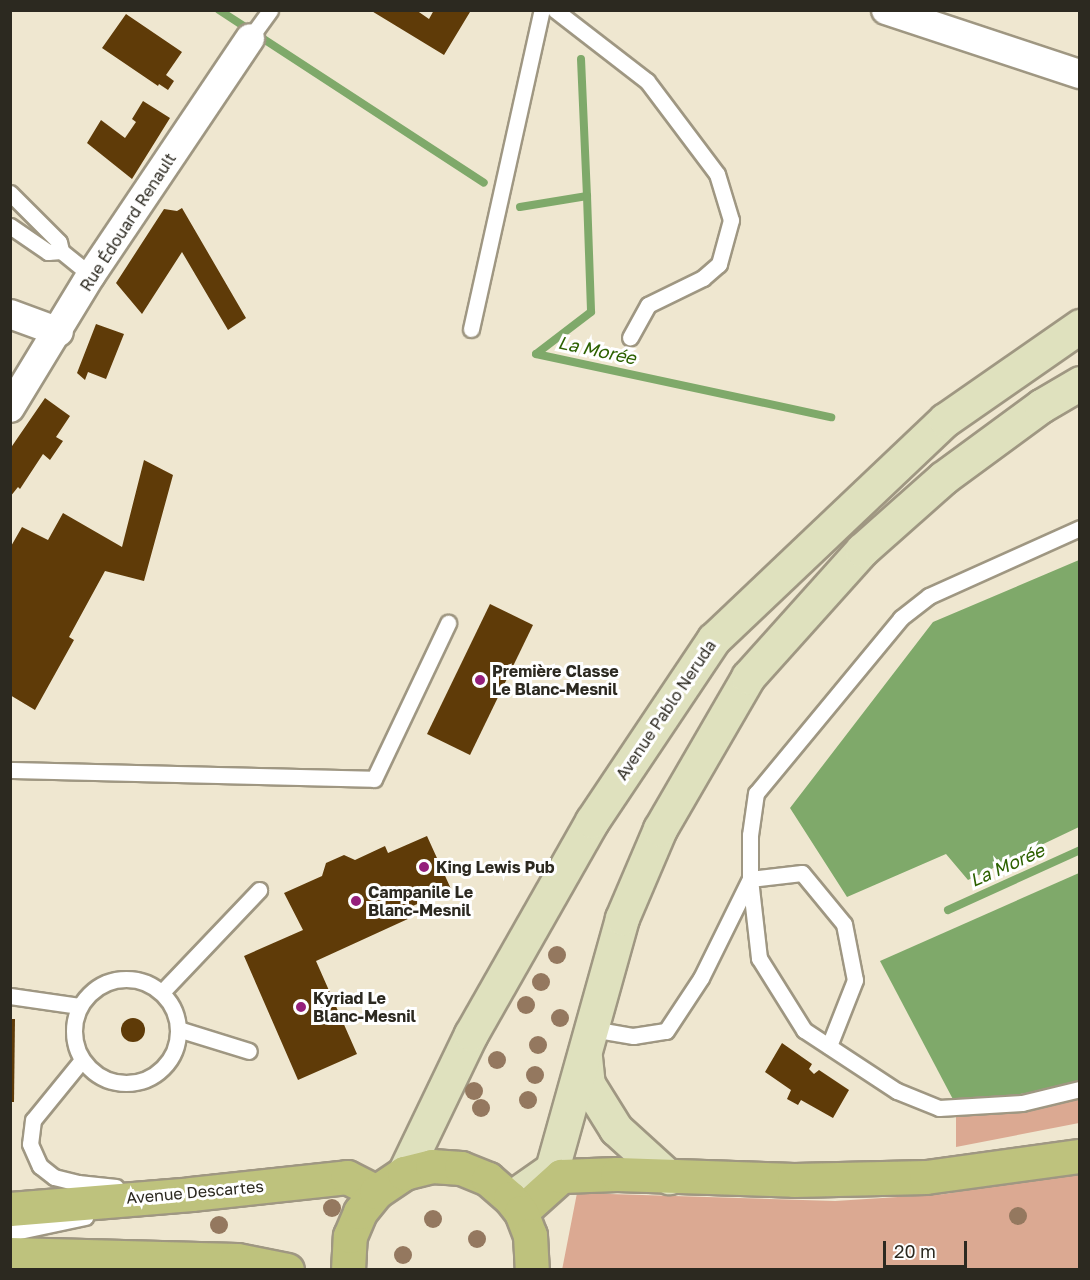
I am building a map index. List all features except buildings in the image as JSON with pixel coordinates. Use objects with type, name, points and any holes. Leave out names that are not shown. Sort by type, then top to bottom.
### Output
[{"type":"main road","name":"Avenue Pablo Neruda","points":[[404,1173],[471,1034],[592,821],[714,639],[945,420],[1080,326]]},
{"type":"main road","points":[[515,1205],[552,1170],[622,918],[660,829],[748,677],[862,550],[943,478],[1041,406],[1080,383]]},
{"type":"main road","points":[[588,1042],[588,1083],[616,1129],[669,1177]]},
{"type":"main road","points":[[515,1205],[561,1176],[617,1174],[794,1180],[926,1178],[1080,1156]]},
{"type":"main road","points":[[348,1269],[350,1236],[360,1212],[376,1192],[404,1173],[432,1166],[461,1168],[488,1179],[515,1205],[530,1235],[532,1269]]},
{"type":"main road","name":"Avenue Descartes","points":[[10,1209],[191,1194],[347,1177],[376,1192]]},
{"type":"main road","points":[[10,1254],[237,1260],[287,1269]]},
{"type":"street","points":[[886,10],[1080,74]]},
{"type":"street","name":"Rue Édouard Renault","points":[[10,408],[59,332],[91,275],[250,38]]},
{"type":"street","points":[[10,315],[59,332]]},
{"type":"lane","points":[[250,38],[270,10]]},
{"type":"lane","points":[[471,329],[542,10]]},
{"type":"lane","points":[[555,10],[647,81],[717,174],[731,220],[719,264],[703,278],[648,305],[630,337]]},
{"type":"lane","points":[[10,193],[60,242],[61,251]]},
{"type":"lane","points":[[10,226],[48,252],[61,251],[91,275]]},
{"type":"lane","points":[[1080,528],[929,596],[901,618],[756,793],[750,835],[750,879],[759,958],[804,1030],[897,1090],[939,1108],[1023,1103],[1080,1089]]},
{"type":"lane","points":[[10,770],[374,779],[448,623]]},
{"type":"lane","points":[[750,879],[802,873],[844,924],[855,980],[829,1046]]},
{"type":"lane","points":[[588,1042],[666,1031],[701,978],[750,879]]},
{"type":"lane","points":[[162,992],[259,890]]},
{"type":"lane","points":[[117,979],[133,979],[149,983],[162,992],[173,1010],[178,1029],[176,1046],[169,1061],[157,1073],[142,1081],[126,1083],[109,1081],[94,1073],[82,1060],[73,1034],[79,1006],[89,993],[102,984],[117,979]]},
{"type":"lane","points":[[10,996],[79,1006]]},
{"type":"lane","points":[[178,1029],[249,1051]]},
{"type":"lane","points":[[82,1060],[33,1120],[30,1144],[40,1166],[54,1177],[78,1183],[191,1194]]},
{"type":"lane","points":[[10,1233],[191,1194]]},
{"type":"shaded area","points":[[1079,560],[1079,827],[968,880],[946,854],[847,897],[790,808],[933,622]]},
{"type":"shaded area","points":[[1079,873],[1079,1084],[956,1105],[880,961]]},
{"type":"shaded area","points":[[1079,1084],[1079,1123],[956,1147],[956,1105]]},
{"type":"shaded area","points":[[1079,1170],[1079,1269],[562,1270],[577,1193],[835,1201],[945,1194]]},
{"type":"waterway","name":"La Morée","points":[[219,10],[484,183]]},
{"type":"waterway","name":"La Morée","points":[[581,59],[587,196]]},
{"type":"waterway","name":"La Morée","points":[[520,207],[587,196],[591,312],[536,354],[831,417]]},
{"type":"waterway","name":"La Morée","points":[[948,910],[1080,850]]},
{"type":"place","name":"Première Classe Le Blanc-Mesnil","points":[[480,680]]},
{"type":"place","name":"King Lewis Pub","points":[[424,867]]},
{"type":"place","name":"Campanile Le Blanc-Mesnil","points":[[356,901]]},
{"type":"place","name":"Kyriad Le Blanc-Mesnil","points":[[301,1007]]}]
